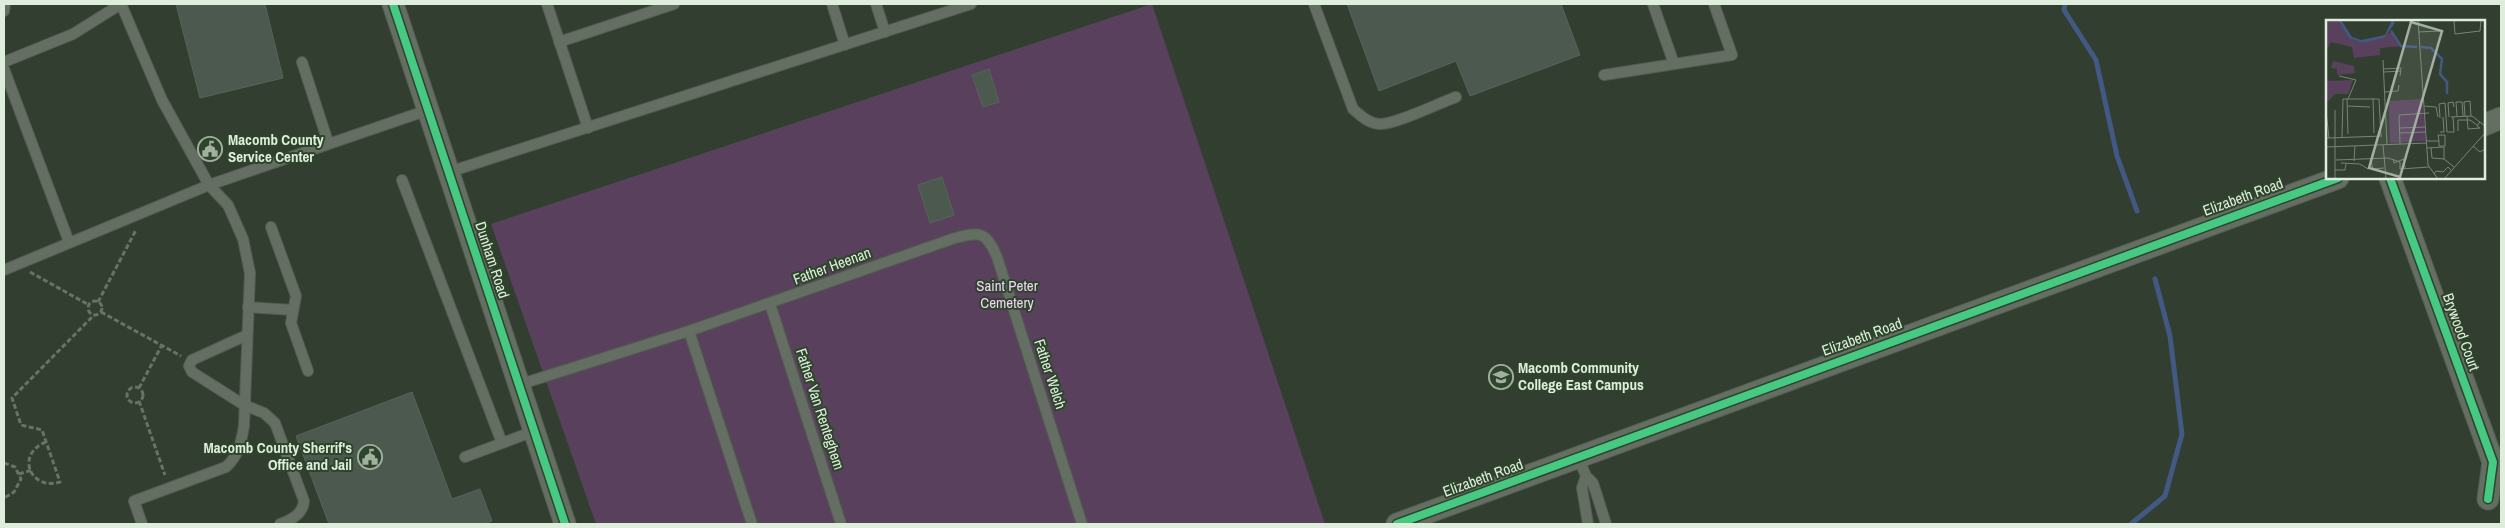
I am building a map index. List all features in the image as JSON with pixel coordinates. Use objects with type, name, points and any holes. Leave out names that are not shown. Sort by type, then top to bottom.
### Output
[{"type":"street","name":"Dunham Road","points":[[393,4],[565,524]]},
{"type":"street","points":[[2485,125],[2501,118]]},
{"type":"street","name":"Elizabeth Road","points":[[1397,524],[1582,466],[2335,179]]},
{"type":"street","name":"Brywood Court","points":[[2390,179],[2493,462],[2488,498]]},
{"type":"lane","points":[[4,11],[5,4]]},
{"type":"lane","points":[[4,62],[73,34],[121,4],[162,100],[209,185],[228,205],[243,239],[250,273],[241,444],[235,458],[226,467],[134,501],[142,524]]},
{"type":"lane","points":[[547,4],[588,128]]},
{"type":"lane","points":[[559,42],[674,4]]},
{"type":"lane","points":[[832,4],[845,45]]},
{"type":"lane","points":[[876,4],[885,32]]},
{"type":"lane","points":[[449,172],[971,4]]},
{"type":"lane","points":[[1314,4],[1353,109],[1366,120],[1380,124],[1393,121],[1456,97]]},
{"type":"lane","points":[[1653,4],[1674,64]]},
{"type":"lane","points":[[1604,75],[1732,55],[1714,4]]},
{"type":"lane","points":[[302,62],[328,142]]},
{"type":"lane","points":[[4,69],[69,242]]},
{"type":"lane","points":[[4,272],[69,242],[209,185],[328,142],[428,110]]},
{"type":"lane","points":[[402,180],[502,442]]},
{"type":"lane","points":[[271,227],[296,296],[291,323],[308,371]]},
{"type":"lane","name":"Father Heenan","points":[[518,385],[770,304],[955,238],[975,234],[985,235]]},
{"type":"lane","name":"Father Welch","points":[[985,235],[998,256],[1082,524]]},
{"type":"lane","name":"Father Van Renteghem","points":[[770,304],[841,524]]},
{"type":"lane","points":[[248,306],[293,310]]},
{"type":"lane","points":[[689,331],[752,524]]},
{"type":"lane","points":[[247,335],[191,361],[189,366],[192,372],[244,405],[264,412],[275,423],[304,501],[303,508],[298,515],[280,524]]},
{"type":"lane","points":[[465,457],[534,430]]},
{"type":"lane","points":[[1582,466],[1582,488],[1588,524]]},
{"type":"lane","points":[[1582,466],[1593,483],[1606,524]]},
{"type":"path","points":[[98,302],[147,210]]},
{"type":"path","points":[[17,265],[89,305]]},
{"type":"path","points":[[89,305],[92,302],[98,302],[102,306],[101,312]]},
{"type":"path","points":[[89,305],[90,312],[94,315]]},
{"type":"path","points":[[46,442],[34,447],[30,452],[29,462],[35,478],[40,482],[53,484],[60,482],[42,430],[21,425],[12,398],[94,315],[101,312]]},
{"type":"path","points":[[101,312],[191,361]]},
{"type":"path","points":[[139,388],[162,345]]},
{"type":"path","points":[[132,388],[139,388],[143,395],[139,401],[132,402],[127,394],[132,388]]},
{"type":"path","points":[[139,401],[165,475]]},
{"type":"path","points":[[4,463],[15,467],[21,479],[18,487],[4,498]]},
{"type":"path","points":[[19,474],[32,470]]},
{"type":"green space","name":"Saint Peter Cemetery","points":[[1152,4],[1325,524],[596,524],[491,224]]},
{"type":"building","points":[[176,4],[265,4],[283,78],[200,98]]},
{"type":"building","points":[[1347,4],[1561,4],[1580,55],[1470,96],[1456,61],[1379,91]]},
{"type":"building","points":[[989,69],[999,102],[983,107],[972,75]]},
{"type":"building","points":[[942,177],[954,215],[930,223],[918,185]]},
{"type":"building","name":"Macomb County Sherrif's Office and Jail","points":[[412,392],[452,499],[480,489],[492,521],[483,524],[329,524],[296,436]]},
{"type":"waterway","points":[[2065,4],[2064,10],[2096,60],[2117,156],[2137,211]]},
{"type":"waterway","points":[[2131,524],[2165,496],[2182,434],[2170,336],[2155,279]]},
{"type":"cycle path","points":[[393,4],[565,524]]},
{"type":"cycle path","points":[[1397,524],[2335,179]]},
{"type":"cycle path","points":[[2390,179],[2493,462],[2488,499]]},
{"type":"place","name":"Macomb County Service Center","points":[[210,149]]},
{"type":"place","name":"Macomb Community College East Campus","points":[[1501,377]]},
{"type":"place","name":"Macomb County Sherrif's Office and Jail","points":[[370,457]]}]
